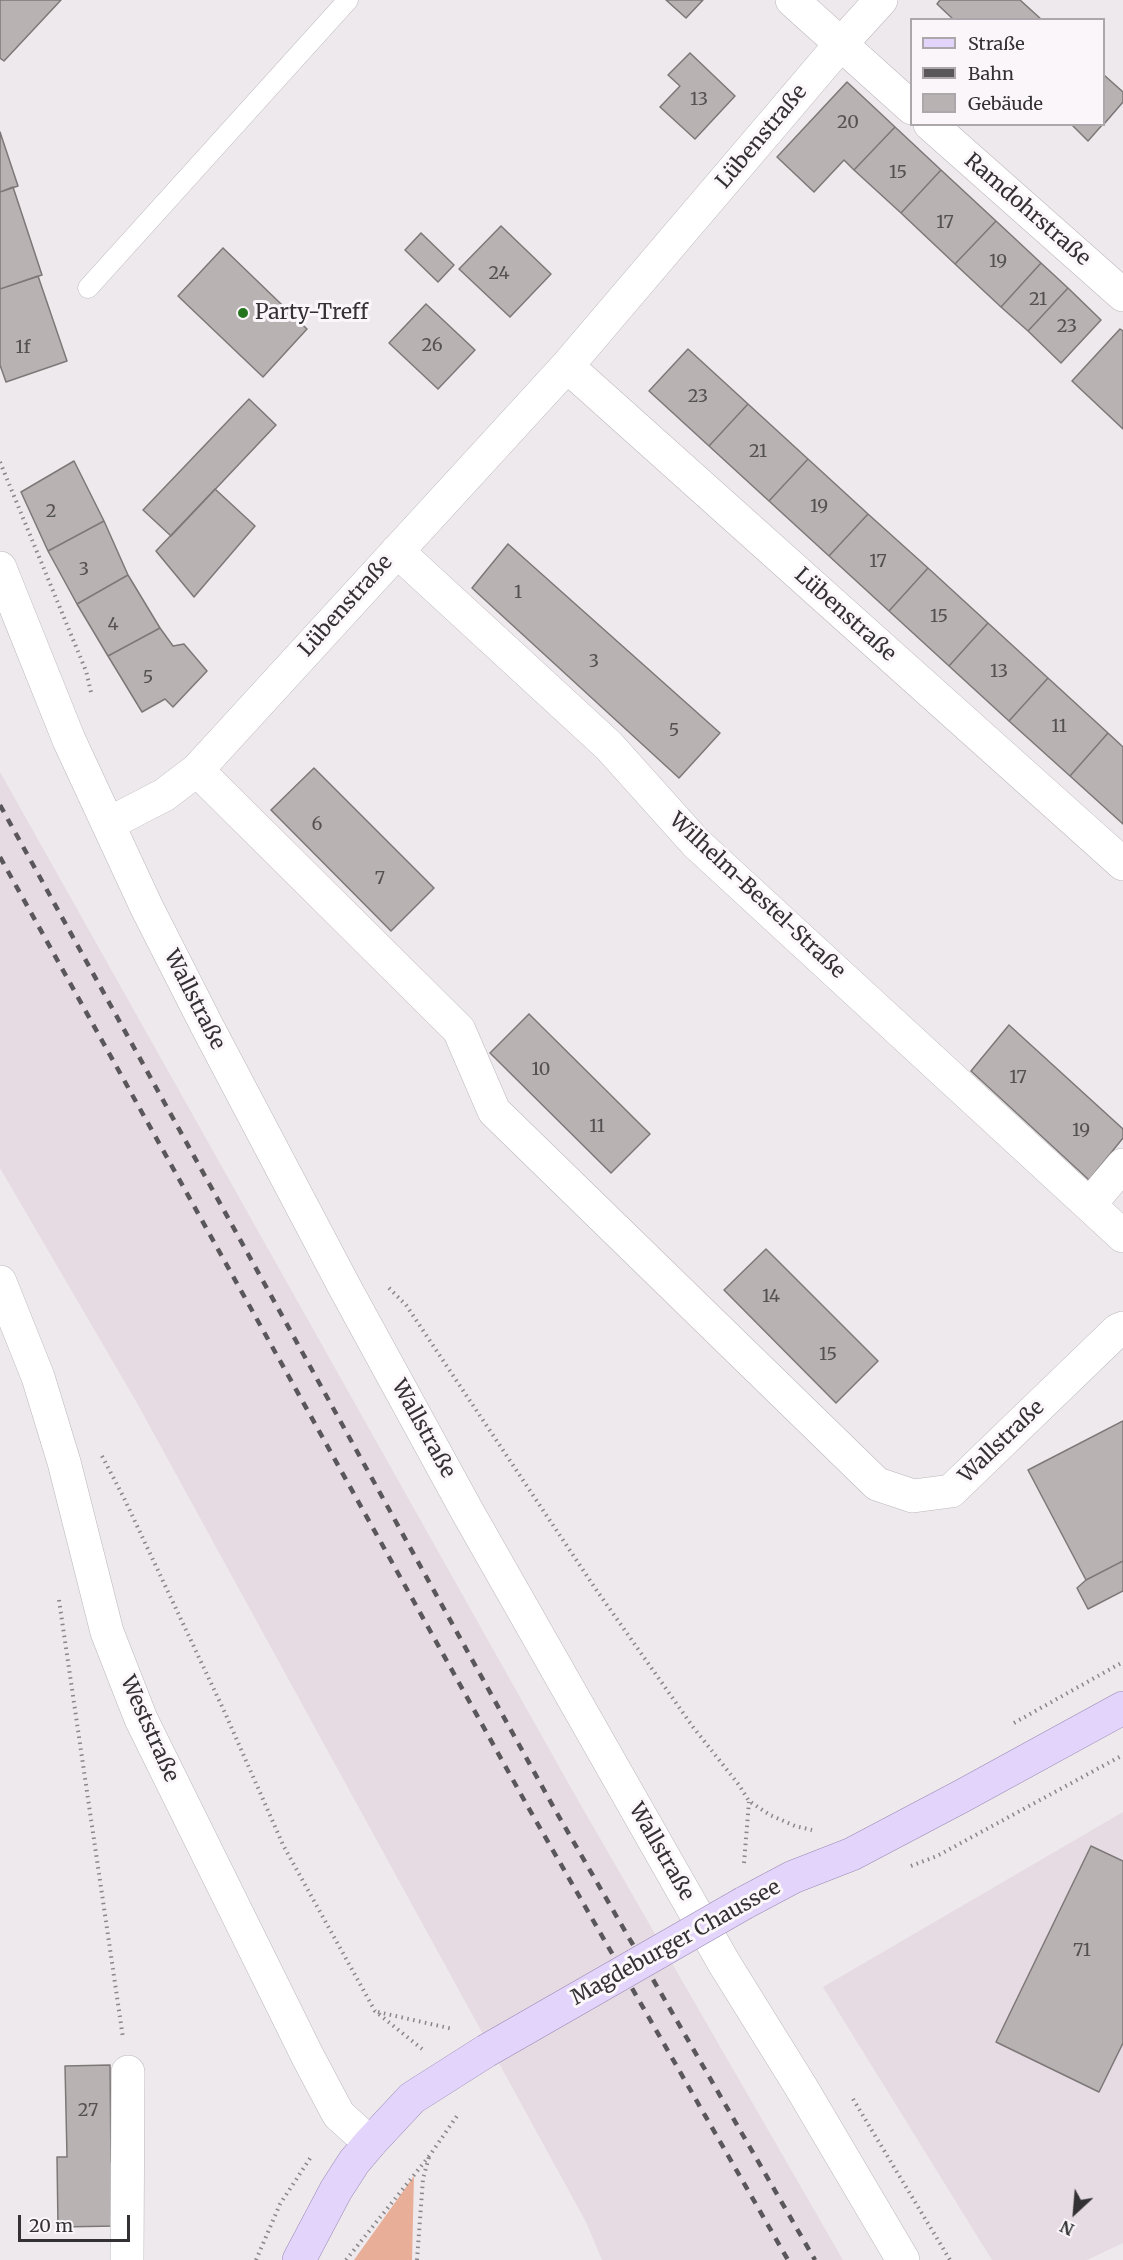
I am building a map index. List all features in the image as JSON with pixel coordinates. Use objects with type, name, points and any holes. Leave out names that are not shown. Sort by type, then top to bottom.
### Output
[{"type":"main road","name":"Magdeburger Chaussee","points":[[300,2260],[336,2190],[354,2163],[412,2098],[486,2051],[744,1903],[793,1877],[852,1854],[1123,1708]]},
{"type":"street","points":[[792,0],[910,106]]},
{"type":"street","points":[[840,45],[881,0]]},
{"type":"street","name":"Lübenstraße","points":[[108,824],[164,795],[197,770],[567,366],[840,45]]},
{"type":"street","name":"Ramdohrstraße","points":[[932,126],[1123,295]]},
{"type":"street","name":"Lübenstraße","points":[[567,366],[1123,864]]},
{"type":"street","name":"Wilhelm-Bestel-Straße","points":[[397,551],[609,746],[696,843],[1123,1236]]},
{"type":"street","name":"Wallstraße","points":[[0,568],[69,740],[147,908],[344,1286],[467,1511],[724,1963],[801,2087],[903,2260]]},
{"type":"street","name":"Wallstraße","points":[[197,770],[459,1030],[494,1111],[878,1484],[913,1496],[951,1491],[1118,1330],[1123,1328]]},
{"type":"street","points":[[1090,1204],[1123,1165]]},
{"type":"street","name":"Weststraße","points":[[0,1282],[38,1377],[64,1462],[107,1632],[141,1719],[339,2115],[370,2143]]},
{"type":"street","points":[[127,2260],[128,2072]]},
{"type":"lane","points":[[88,288],[348,0]]},
{"type":"path","points":[[0,462],[86,671],[92,694]]},
{"type":"path","points":[[384,1284],[406,1305],[595,1588],[693,1727],[739,1785],[748,1801],[770,1815],[795,1826],[817,1832]]},
{"type":"path","points":[[98,1449],[123,1496],[221,1705],[283,1845],[375,2011],[421,2046],[439,2080]]},
{"type":"path","points":[[59,1597],[128,2072]]},
{"type":"path","points":[[744,1871],[748,1801]]},
{"type":"path","points":[[375,2011],[453,2029]]},
{"type":"path","points":[[850,2096],[883,2146],[950,2260]]},
{"type":"path","points":[[346,2260],[430,2155],[458,2114]]},
{"type":"path","points":[[417,2260],[423,2179],[430,2155]]},
{"type":"path","points":[[256,2260],[280,2204]]},
{"type":"shaded area","points":[[0,772],[575,1795],[843,2260],[602,2260],[586,2222],[137,1403],[0,1168]]},
{"type":"shaded area","points":[[1123,1812],[1123,2243],[1087,2260],[992,2260],[823,1987]]},
{"type":"shaded area","points":[[414,2176],[412,2260],[354,2260]]},
{"type":"building","points":[[0,0],[61,0],[4,61],[0,58]]},
{"type":"building","points":[[666,0],[703,0],[686,18]]},
{"type":"building","points":[[940,0],[1020,0],[1040,18],[952,18],[937,4]]},
{"type":"building","points":[[690,53],[735,96],[695,139],[660,107],[680,86],[668,75]]},
{"type":"building","points":[[1105,76],[1123,92],[1123,102],[1105,123]]},
{"type":"building","points":[[847,82],[895,127],[854,170],[844,160],[814,192],[777,157]]},
{"type":"building","points":[[1073,126],[1101,126],[1088,141]]},
{"type":"building","points":[[895,127],[941,170],[901,213],[854,170]]},
{"type":"building","points":[[0,132],[18,186],[0,192]]},
{"type":"building","points":[[941,170],[996,221],[955,264],[901,213]]},
{"type":"building","points":[[13,187],[42,275],[0,289],[0,192]]},
{"type":"building","points":[[996,221],[1041,263],[1001,307],[955,264]]},
{"type":"building","points":[[501,226],[551,274],[510,317],[459,269]]},
{"type":"building","points":[[421,233],[454,265],[438,282],[405,250]]},
{"type":"building","name":"Party-Treff","points":[[223,248],[307,329],[263,377],[178,296]]},
{"type":"building","points":[[1041,263],[1068,288],[1028,331],[1001,307]]},
{"type":"building","points":[[38,276],[67,361],[6,382],[0,365],[0,289]]},
{"type":"building","points":[[1068,288],[1101,320],[1061,363],[1028,331]]},
{"type":"building","points":[[426,304],[475,350],[438,389],[389,343]]},
{"type":"building","points":[[1120,329],[1123,331],[1123,429],[1072,381]]},
{"type":"building","points":[[688,349],[748,404],[709,446],[649,391]]},
{"type":"building","points":[[249,399],[276,425],[171,536],[143,510]]},
{"type":"building","points":[[748,404],[808,459],[769,501],[709,446]]},
{"type":"building","points":[[808,459],[868,514],[829,556],[769,501]]},
{"type":"building","points":[[74,461],[104,521],[48,551],[21,492]]},
{"type":"building","points":[[215,489],[255,526],[194,597],[156,551]]},
{"type":"building","points":[[868,514],[928,568],[889,611],[829,556]]},
{"type":"building","points":[[104,521],[128,575],[77,604],[48,551]]},
{"type":"building","points":[[508,544],[720,733],[679,778],[472,588]]},
{"type":"building","points":[[928,568],[988,623],[949,666],[889,611]]},
{"type":"building","points":[[128,575],[160,628],[108,656],[77,604]]},
{"type":"building","points":[[988,623],[1048,678],[1009,721],[949,666]]},
{"type":"building","points":[[160,628],[173,646],[184,644],[207,671],[173,707],[165,699],[142,712],[108,656]]},
{"type":"building","points":[[1048,678],[1108,733],[1070,776],[1009,721]]},
{"type":"building","points":[[1108,733],[1123,747],[1123,824],[1070,776]]},
{"type":"building","points":[[314,768],[434,888],[391,931],[271,810]]},
{"type":"building","points":[[529,1014],[650,1134],[611,1173],[490,1053]]},
{"type":"building","points":[[1009,1025],[1123,1129],[1123,1138],[1089,1180],[971,1071]]},
{"type":"building","points":[[766,1249],[878,1361],[836,1403],[724,1290]]},
{"type":"building","points":[[1123,1421],[1123,1561],[1086,1580],[1028,1470]]},
{"type":"building","points":[[1123,1561],[1123,1591],[1088,1609],[1077,1588],[1086,1580]]},
{"type":"building","points":[[1091,1846],[1123,1861],[1123,2043],[1099,2092],[996,2042]]},
{"type":"building","points":[[110,2065],[111,2162],[116,2162],[117,2226],[58,2227],[57,2157],[67,2157],[65,2066]]},
{"type":"railway","points":[[0,805],[554,1808],[815,2260]]},
{"type":"railway","points":[[0,857],[528,1807],[788,2260]]},
{"type":"place","name":"Party-Treff","points":[[243,313]]}]
